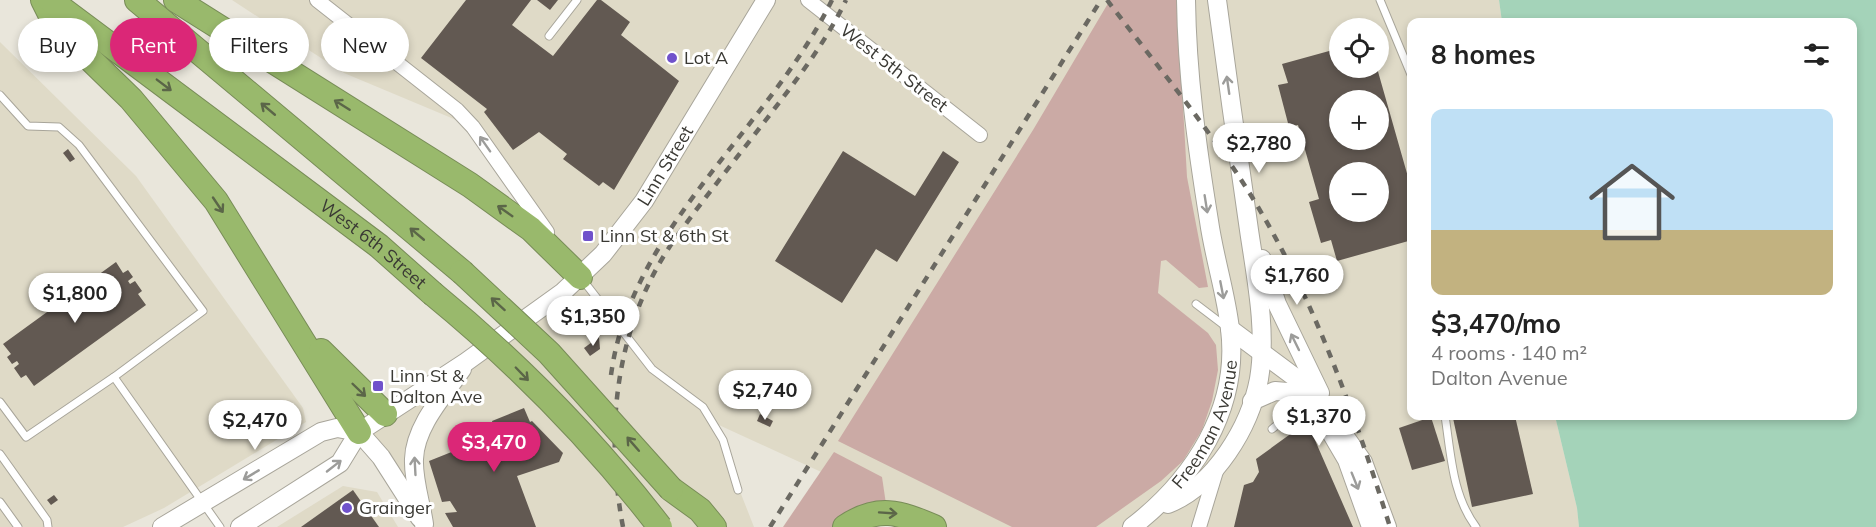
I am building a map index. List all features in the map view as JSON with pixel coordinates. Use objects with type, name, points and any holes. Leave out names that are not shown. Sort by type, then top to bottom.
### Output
[{"type":"highway","points":[[43,0],[56,26],[131,99],[216,201],[359,432]]},
{"type":"highway","name":"West 6th Street","points":[[50,0],[379,246],[470,324],[584,439],[660,527]]},
{"type":"highway","name":"West 6th Street","points":[[137,0],[462,272],[549,353],[671,489],[701,527]]},
{"type":"highway","points":[[176,0],[470,185],[531,229],[580,277]]},
{"type":"highway","points":[[301,338],[329,357],[361,393],[385,414]]},
{"type":"highway","points":[[671,489],[700,510],[714,527]]},
{"type":"highway","points":[[844,527],[870,514],[885,511],[909,516],[933,527]]},
{"type":"main road","name":"Linn Street","points":[[240,527],[340,464],[359,432],[466,362],[580,277],[614,242],[644,201],[766,0]]},
{"type":"main road","name":"Freeman Avenue","points":[[1132,527],[1155,509],[1204,451],[1226,392],[1230,329],[1197,146],[1188,75],[1186,0]]},
{"type":"main road","points":[[1217,0],[1246,206],[1277,304],[1330,414]]},
{"type":"main road","name":"Freeman Avenue","points":[[1155,509],[1177,501],[1218,466],[1230,450],[1259,380],[1261,351],[1256,279],[1246,206]]},
{"type":"main road","points":[[1230,329],[1312,390],[1363,462],[1387,527]]},
{"type":"main road","points":[[425,525],[415,475],[415,450],[422,430],[466,362]]},
{"type":"main road","points":[[1277,363],[1332,434],[1347,460],[1371,527]]},
{"type":"main road","points":[[1252,401],[1275,392],[1303,397]]},
{"type":"main road","points":[[162,527],[321,432],[337,428],[359,432],[381,457],[425,525]]},
{"type":"street","points":[[317,0],[457,110],[473,127],[580,277]]},
{"type":"street","name":"West 5th Street","points":[[808,0],[980,135]]},
{"type":"street","points":[[1199,527],[1218,466]]},
{"type":"lane","points":[[549,36],[577,0]]},
{"type":"lane","points":[[1380,0],[1407,65]]},
{"type":"lane","points":[[0,95],[28,126],[59,127],[79,145],[202,311],[114,377],[26,437],[0,402]]},
{"type":"lane","points":[[580,277],[651,369],[663,380],[693,398],[713,421],[723,440],[738,490]]},
{"type":"lane","points":[[1196,304],[1230,329]]},
{"type":"lane","points":[[114,377],[220,527]]},
{"type":"lane","points":[[1272,429],[1303,397]]},
{"type":"lane","points":[[1446,420],[1455,483],[1463,510],[1476,527]]},
{"type":"lane","points":[[0,454],[47,520],[48,527]]},
{"type":"lane","points":[[0,502],[18,527]]},
{"type":"shaded area","points":[[232,0],[1499,0],[1501,18],[1407,18],[1407,420],[1556,420],[1577,508],[1579,527],[941,527],[708,420],[719,438],[754,527],[426,527],[359,432],[580,277],[473,127],[342,72],[409,72],[409,18],[321,18],[321,58],[309,50],[309,18],[260,18]]},
{"type":"shaded area","points":[[1110,0],[1177,0],[1187,177],[1208,287],[1199,288],[1166,260],[1161,261],[1158,293],[1208,333],[1216,345],[1218,370],[1212,401],[1202,430],[1183,461],[1161,481],[1096,527],[1012,527],[838,441],[1033,130]]},
{"type":"shaded area","points":[[1499,0],[1876,0],[1876,527],[1579,527],[1577,508],[1556,420],[1857,420],[1857,18],[1501,18]]},
{"type":"shaded area","points":[[0,42],[18,60],[18,72],[30,72],[136,176],[303,408],[306,422],[164,508],[123,527],[0,527]]},
{"type":"shaded area","points":[[834,452],[882,477],[886,504],[833,527],[783,527]]},
{"type":"shaded area","points":[[343,486],[377,492],[398,527],[277,527]]},
{"type":"building","points":[[466,0],[531,0],[512,25],[553,56],[597,0],[601,0],[630,22],[621,35],[679,81],[614,190],[603,182],[599,186],[563,159],[567,154],[539,132],[513,150],[484,112],[487,109],[421,58]]},
{"type":"building","points":[[537,0],[558,0],[550,10]]},
{"type":"building","points":[[1329,51],[1329,78],[1380,78],[1383,90],[1329,90],[1329,150],[1389,150],[1389,110],[1407,173],[1407,241],[1337,261],[1331,240],[1321,243],[1309,202],[1319,199],[1298,125],[1289,127],[1278,85],[1288,83],[1282,64]]},
{"type":"building","points":[[68,149],[75,159],[70,162],[63,153]]},
{"type":"building","points":[[843,151],[915,196],[943,151],[959,162],[897,262],[876,249],[842,303],[775,261]]},
{"type":"building","points":[[116,262],[123,273],[128,270],[133,277],[128,281],[130,284],[135,281],[142,291],[138,294],[146,305],[34,386],[26,375],[21,378],[14,368],[19,364],[17,361],[12,364],[7,357],[11,354],[3,344]]},
{"type":"building","points":[[599,337],[600,349],[590,356],[584,348]]},
{"type":"building","points":[[524,408],[530,422],[532,421],[563,453],[559,462],[517,476],[536,527],[453,527],[445,513],[457,512],[450,501],[442,502],[429,461],[454,451],[451,445],[494,429],[492,421]]},
{"type":"building","points":[[760,414],[773,421],[770,427],[757,421]]},
{"type":"building","points":[[1422,420],[1432,420],[1445,461],[1412,470],[1399,428]]},
{"type":"building","points":[[1453,420],[1516,420],[1533,494],[1472,507]]},
{"type":"building","points":[[1307,422],[1353,527],[1234,527],[1244,485],[1253,482],[1259,472],[1256,459]]},
{"type":"building","name":"Grainger","points":[[353,490],[379,527],[301,527]]},
{"type":"building","points":[[54,495],[58,500],[51,505],[47,500]]},
{"type":"railway","points":[[611,375],[624,322],[645,272],[673,225],[774,92],[805,47],[832,0]]},
{"type":"railway","points":[[623,527],[617,489],[616,413],[620,376],[628,339],[640,303],[656,269],[677,236],[798,77],[829,32],[846,0]]},
{"type":"railway","points":[[770,527],[1101,0]]},
{"type":"railway","points":[[1107,0],[1214,140],[1270,228],[1292,269],[1329,354],[1362,440],[1390,527]]},
{"type":"place","name":"Lot A","points":[[672,58]]},
{"type":"place","name":"Linn St & 6th St","points":[[588,236]]},
{"type":"place","name":"Linn St & Dalton Ave","points":[[378,386]]},
{"type":"place","name":"Grainger","points":[[347,508]]}]
